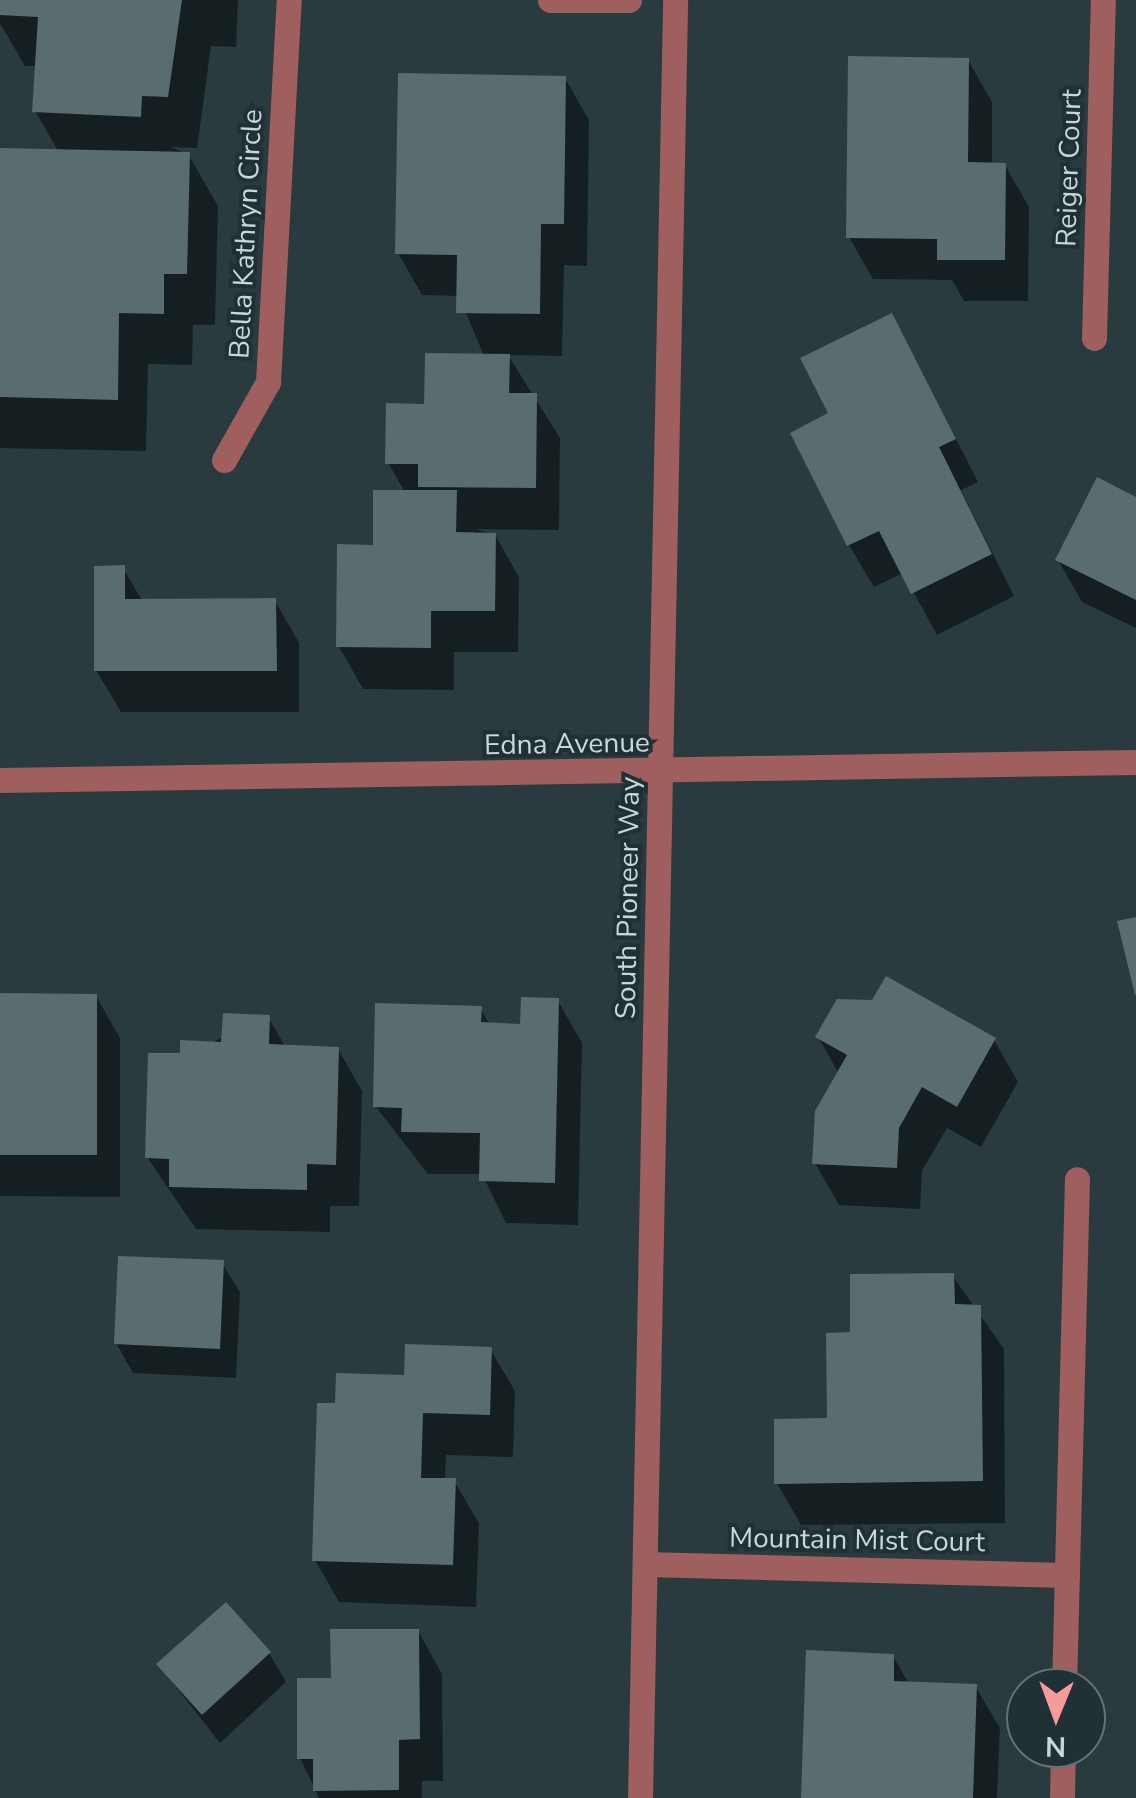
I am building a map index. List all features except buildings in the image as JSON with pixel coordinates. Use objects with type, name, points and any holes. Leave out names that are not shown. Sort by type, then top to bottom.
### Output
[{"type":"street","name":"Bella Kathryn Circle","points":[[224,460],[268,382],[289,0]]},
{"type":"street","points":[[550,0],[630,0]]},
{"type":"street","name":"South Pioneer Way","points":[[640,1798],[675,0]]},
{"type":"street","name":"Reiger Court","points":[[1094,338],[1103,0]]},
{"type":"street","name":"Edna Avenue","points":[[0,780],[1136,762]]},
{"type":"street","points":[[1065,1668],[1077,1180]]},
{"type":"street","name":"Mountain Mist Court","points":[[645,1564],[1067,1575]]},
{"type":"street","points":[[1062,1798],[1063,1768]]}]
